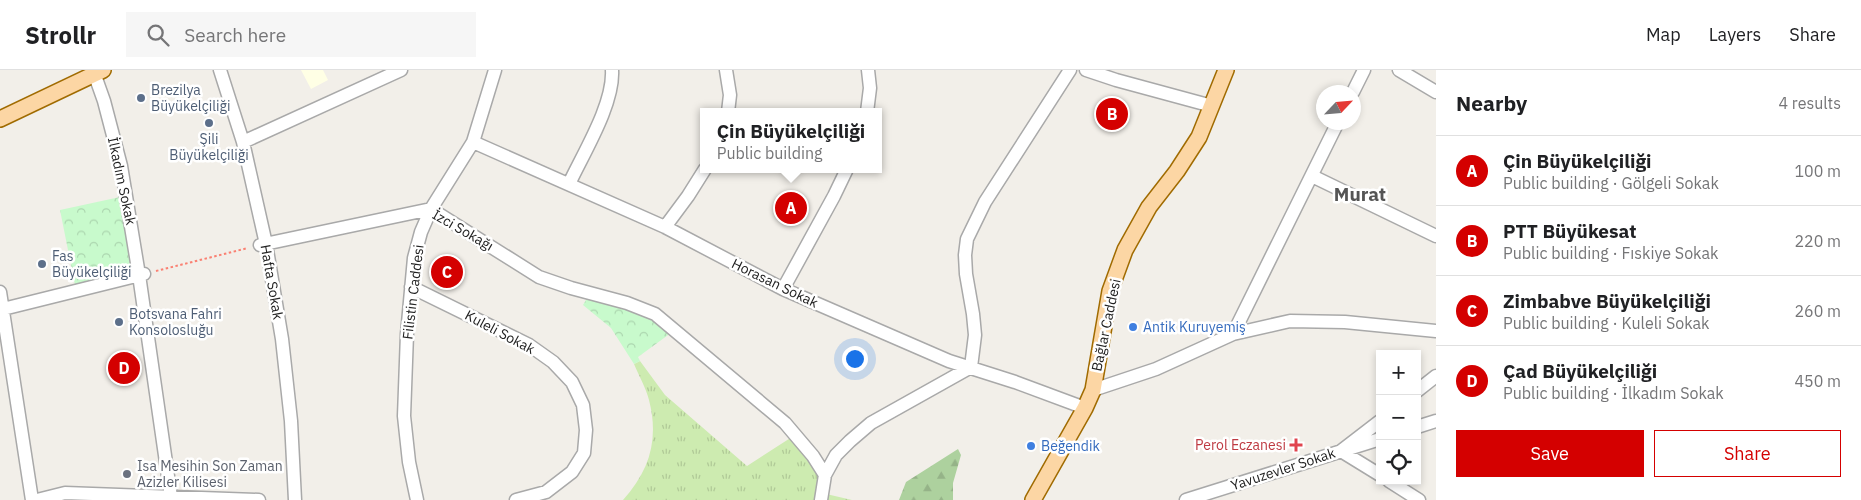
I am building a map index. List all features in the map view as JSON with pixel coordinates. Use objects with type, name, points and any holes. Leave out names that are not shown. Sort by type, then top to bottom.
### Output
[{"type":"main road","name":"Bağlar Caddesi","points":[[1033,500],[1085,408],[1093,390],[1110,291],[1125,250],[1149,207],[1177,171],[1199,137],[1226,70]]},
{"type":"main road","points":[[0,120],[97,71]]},
{"type":"main road","name":"Bağlar Caddesi","points":[[1040,500],[1046,478]]},
{"type":"street","name":"Hafta Sokak","points":[[220,70],[243,142],[282,339],[290,412],[295,500]]},
{"type":"street","points":[[243,142],[401,70]]},
{"type":"street","name":"Filistin Caddesi","points":[[417,500],[409,462],[404,416],[407,334],[416,250],[421,232],[432,209],[473,142],[495,70]]},
{"type":"street","points":[[569,184],[609,100],[612,70]]},
{"type":"street","points":[[726,70],[730,95],[728,108]]},
{"type":"street","points":[[868,70],[870,88],[868,108]]},
{"type":"street","points":[[820,500],[825,475],[836,455],[871,423],[971,367],[975,336],[966,274],[965,256],[968,240],[985,202],[1070,70]]},
{"type":"street","points":[[1086,70],[1212,106]]},
{"type":"street","points":[[1356,85],[1364,70]]},
{"type":"street","points":[[1399,70],[1436,92]]},
{"type":"street","name":"İlkadım Sokak","points":[[97,71],[121,166],[142,274],[171,497]]},
{"type":"street","points":[[1233,334],[1334,130]]},
{"type":"street","name":"Horasan Sokak","points":[[473,142],[665,227],[783,289],[949,361],[971,367],[1085,408]]},
{"type":"street","points":[[665,227],[702,173]]},
{"type":"street","points":[[783,289],[845,173]]},
{"type":"street","points":[[1312,176],[1436,236]]},
{"type":"street","name":"İzci Sokağı","points":[[263,244],[432,209],[539,277],[627,303],[655,314],[785,423],[813,456],[825,475]]},
{"type":"street","points":[[3,310],[142,274]]},
{"type":"street","name":"Kuleli Sokak","points":[[411,287],[528,345],[553,362],[572,382],[583,405],[586,430],[584,453],[572,472],[546,492],[516,500]]},
{"type":"street","points":[[0,292],[3,310],[4,346],[37,500],[64,493],[259,500]]},
{"type":"street","points":[[1093,390],[1156,369],[1233,334],[1290,320],[1345,322],[1436,331]]},
{"type":"street","points":[[1421,388],[1436,376]]},
{"type":"street","points":[[1421,426],[1436,421]]},
{"type":"street","points":[[1376,424],[1341,451],[1376,473]]},
{"type":"street","name":"Yavuzevler Sokak","points":[[1186,500],[1376,439]]},
{"type":"street","points":[[1395,485],[1419,500]]},
{"type":"path","points":[[142,274],[263,244]]},
{"type":"shaded area","points":[[301,70],[323,70],[328,80],[311,89]]},
{"type":"green space","points":[[120,197],[134,272],[75,285],[60,210]]},
{"type":"green space","points":[[590,293],[627,303],[675,330],[638,357],[640,361],[634,364],[611,328],[583,305]]},
{"type":"green space","points":[[640,361],[665,395],[747,466],[795,435],[825,475],[822,493],[852,500],[623,500],[640,477],[646,465],[652,441],[652,414],[649,400],[634,364]]},
{"type":"green space","points":[[958,449],[961,455],[953,483],[953,500],[899,500],[906,482]]},
{"type":"place","name":"Brezilya Büyükelçiliği","points":[[141,98]]},
{"type":"place","name":"PTT Büyükesat","points":[[1112,114]]},
{"type":"place","name":"Şili Büyükelçiliği","points":[[209,123]]},
{"type":"place","name":"Çin Büyükelçiliği","points":[[791,208]]},
{"type":"place","name":"Fas Büyükelçiliği","points":[[42,264]]},
{"type":"place","name":"Zimbabve Büyükelçiliği","points":[[447,272]]},
{"type":"place","name":"Botsvana Fahri Konsolosluğu","points":[[119,322]]},
{"type":"place","name":"Antik Kuruyemiş","points":[[1133,327]]},
{"type":"place","name":"Çad Büyükelçiliği","points":[[124,368]]},
{"type":"place","name":"Perol Eczanesi","points":[[1296,445]]},
{"type":"place","name":"Beğendik","points":[[1031,446]]},
{"type":"place","name":"Isa Mesihin Son Zaman Azizler Kilisesi","points":[[127,474]]},
{"type":"district","name":"Murat","points":[[1360,194]]}]
